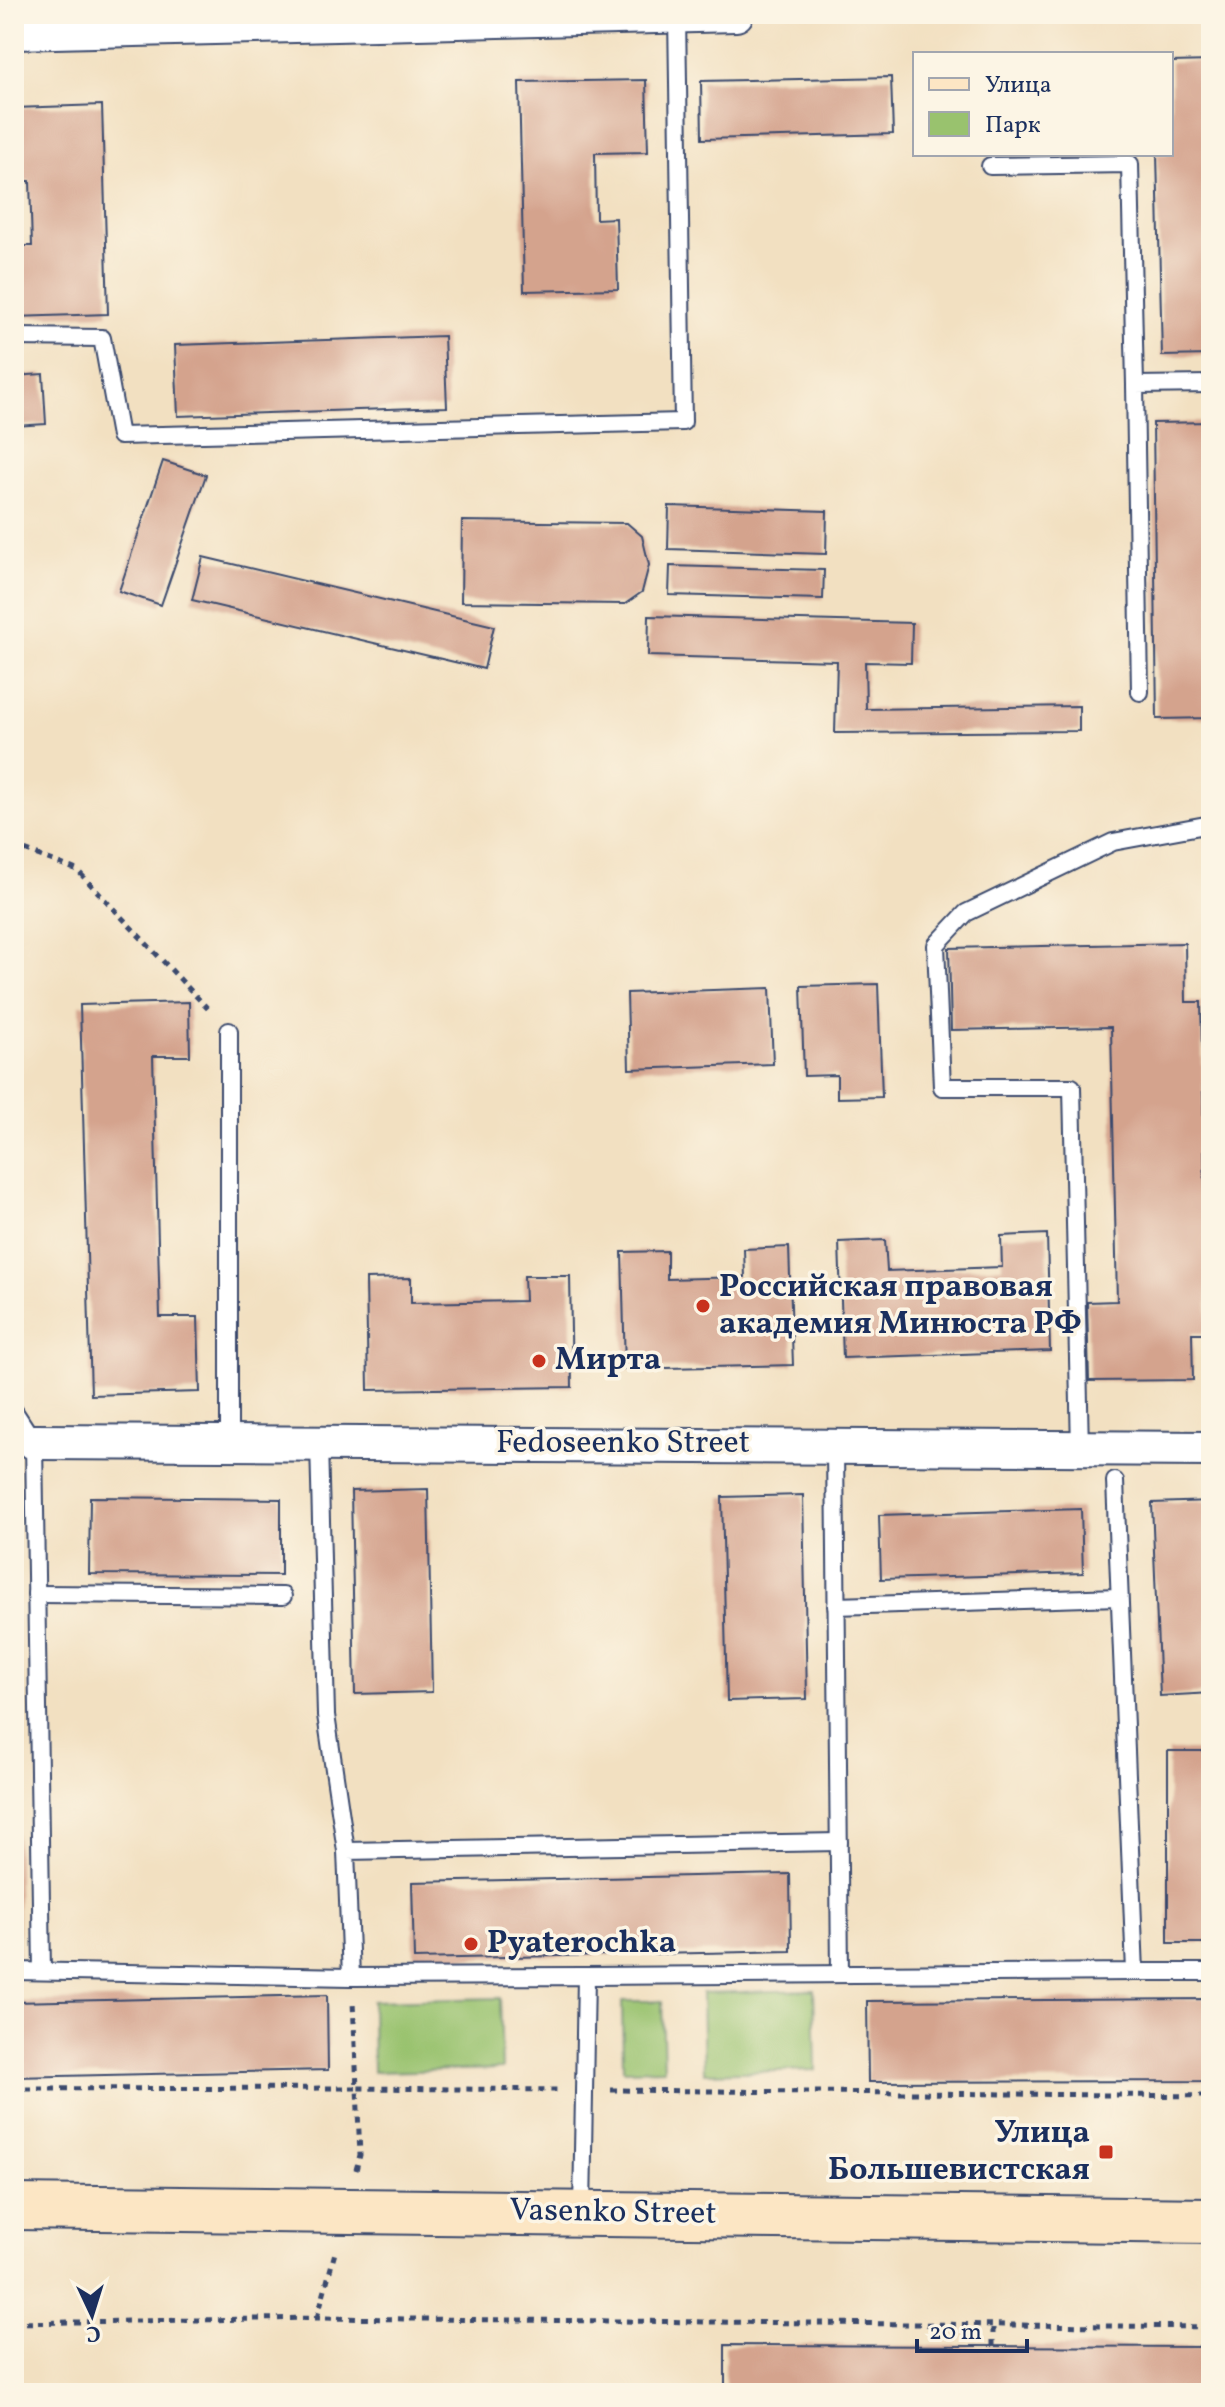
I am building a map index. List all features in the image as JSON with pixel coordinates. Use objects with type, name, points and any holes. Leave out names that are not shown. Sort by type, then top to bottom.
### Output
[{"type":"main road","name":"Vasenko Street","points":[[14,2207],[1211,2221]]},
{"type":"street","points":[[14,32],[511,17],[736,14]]},
{"type":"street","name":"Fedoseenko Street","points":[[34,1442],[1211,1449]]},
{"type":"lane","points":[[14,337],[102,338],[120,436],[683,422],[677,15]]},
{"type":"lane","points":[[990,166],[1130,164],[1140,692]]},
{"type":"lane","points":[[1135,385],[1211,384]]},
{"type":"lane","points":[[1080,1449],[1072,1087],[942,1087],[936,945],[966,913],[1113,842],[1211,824]]},
{"type":"lane","points":[[229,1031],[229,1442]]},
{"type":"lane","points":[[14,1411],[34,1442],[42,1971]]},
{"type":"lane","points":[[319,1443],[326,1715],[346,1851],[351,1977]]},
{"type":"lane","points":[[835,1445],[840,1974]]},
{"type":"lane","points":[[1115,1481],[1135,1972]]},
{"type":"lane","points":[[36,1594],[283,1596]]},
{"type":"lane","points":[[836,1606],[1119,1597]]},
{"type":"lane","points":[[346,1851],[839,1842]]},
{"type":"lane","points":[[14,1971],[351,1977],[1211,1972]]},
{"type":"lane","points":[[582,2213],[586,1976]]},
{"type":"path","points":[[1211,32],[1211,42]]},
{"type":"path","points":[[14,846],[77,870],[229,1031]]},
{"type":"path","points":[[351,1977],[360,2155]]},
{"type":"path","points":[[14,2089],[357,2088],[1211,2096]]},
{"type":"path","points":[[317,2318],[346,2210]]},
{"type":"path","points":[[14,2323],[317,2318],[1211,2327]]},
{"type":"path","points":[[993,2325],[993,2346]]},
{"type":"green space","points":[[814,1990],[816,2070],[704,2073],[702,1993]]},
{"type":"green space","points":[[500,1998],[502,2069],[373,2072],[372,2001]]},
{"type":"green space","points":[[622,2001],[662,2001],[664,2069],[623,2070]]},
{"type":"building","points":[[1211,61],[1211,355],[1162,356],[1157,156],[1173,156],[1173,62]]},
{"type":"building","points":[[891,77],[893,134],[702,139],[701,81]]},
{"type":"building","points":[[646,80],[648,152],[595,153],[596,219],[616,218],[618,289],[524,291],[519,82]]},
{"type":"building","points":[[102,105],[108,314],[14,317],[14,246],[32,246],[30,181],[14,181],[14,108]]},
{"type":"building","points":[[444,336],[447,407],[178,416],[175,345]]},
{"type":"building","points":[[43,374],[46,424],[14,426],[14,376]]},
{"type":"building","points":[[1211,422],[1211,718],[1157,719],[1153,423]]},
{"type":"building","points":[[163,461],[206,475],[161,605],[119,591]]},
{"type":"building","points":[[669,506],[827,511],[826,554],[668,549]]},
{"type":"building","points":[[462,521],[627,523],[642,536],[649,565],[642,592],[625,604],[461,602]]},
{"type":"building","points":[[203,557],[494,626],[484,669],[192,600]]},
{"type":"building","points":[[670,566],[824,570],[823,599],[669,595]]},
{"type":"building","points":[[649,616],[912,623],[911,663],[865,662],[866,709],[1079,706],[1079,731],[835,733],[837,661],[648,656]]},
{"type":"building","points":[[1185,943],[1186,1002],[1201,1002],[1208,1333],[1192,1333],[1193,1380],[1089,1381],[1087,1302],[1117,1301],[1111,1027],[951,1030],[949,948]]},
{"type":"building","points":[[878,984],[882,1097],[837,1098],[837,1075],[804,1076],[801,986]]},
{"type":"building","points":[[770,988],[773,1064],[629,1069],[627,993]]},
{"type":"building","points":[[189,1002],[190,1056],[153,1056],[160,1317],[198,1317],[200,1392],[91,1395],[80,1005]]},
{"type":"building","points":[[1047,1234],[1050,1351],[843,1358],[839,1242],[885,1240],[887,1271],[1002,1267],[1001,1236]]},
{"type":"building","points":[[789,1247],[793,1365],[625,1369],[622,1252],[667,1251],[667,1279],[745,1277],[744,1249]]},
{"type":"building","points":[[524,1276],[570,1276],[572,1387],[368,1390],[366,1279],[411,1278],[411,1303],[525,1301]]},
{"type":"building","points":[[428,1489],[432,1692],[355,1694],[351,1491]]},
{"type":"building","points":[[803,1495],[807,1699],[727,1701],[722,1497]]},
{"type":"building","points":[[90,1497],[281,1499],[281,1575],[89,1574]]},
{"type":"building","points":[[1211,1501],[1211,1693],[1160,1696],[1152,1503]]},
{"type":"building","points":[[1081,1509],[1083,1573],[881,1579],[879,1515]]},
{"type":"building","points":[[1168,1751],[1211,1751],[1211,1943],[1168,1943]]},
{"type":"building","points":[[14,1823],[17,1823],[19,1955],[14,1955]]},
{"type":"building","points":[[790,1874],[791,1951],[414,1959],[412,1882]]},
{"type":"building","points":[[327,1995],[328,2070],[14,2077],[14,2002]]},
{"type":"building","points":[[1211,1999],[1211,2081],[868,2082],[867,2001]]},
{"type":"building","points":[[725,2345],[1211,2347],[1211,2393],[725,2393]]},
{"type":"place","name":"Российская правовая академия Минюста РФ","points":[[703,1306]]},
{"type":"place","name":"Мирта","points":[[539,1361]]},
{"type":"place","name":"Pyaterochka","points":[[471,1944]]},
{"type":"place","name":"Улица Большевистская","points":[[1106,2152]]}]
